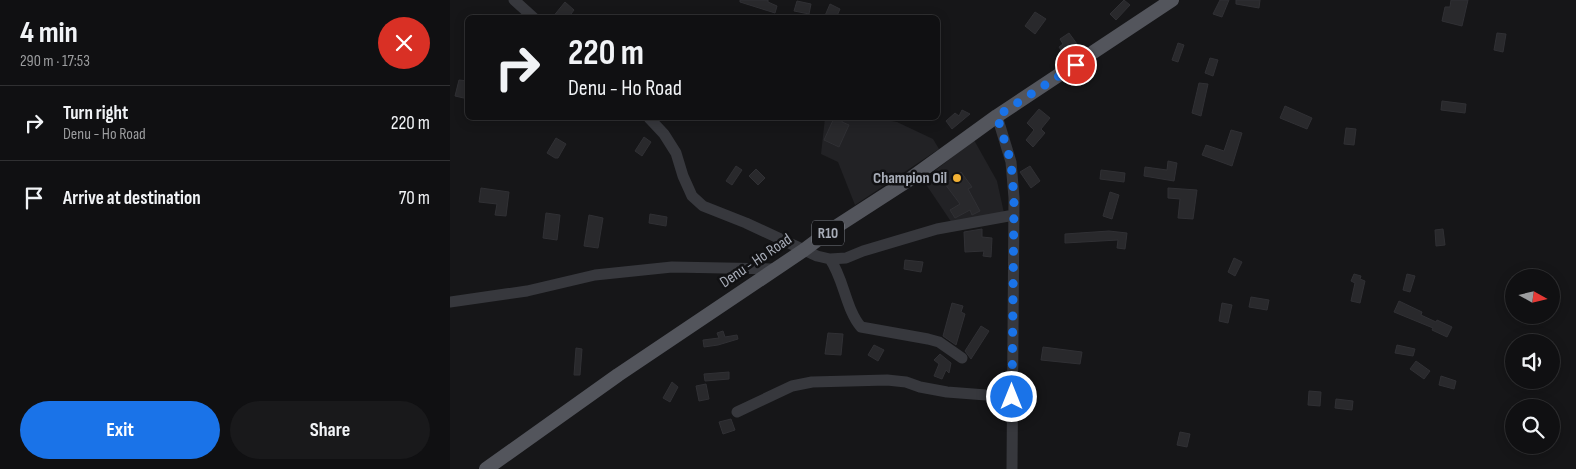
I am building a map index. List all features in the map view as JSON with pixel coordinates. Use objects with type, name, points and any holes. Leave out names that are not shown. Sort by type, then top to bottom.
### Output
[{"type":"main road","name":"Denu - Ho Road","points":[[486,469],[618,375],[828,232],[910,179],[997,116],[1172,0]]},
{"type":"street","points":[[514,0],[531,15]]},
{"type":"street","points":[[997,116],[1011,162],[1014,215],[1012,469]]},
{"type":"street","points":[[651,120],[664,134],[676,153],[692,196],[703,206],[746,223],[804,250],[830,259],[846,258],[936,229],[1014,215]]},
{"type":"street","points":[[830,259],[836,268],[852,312],[861,327],[939,342],[962,358]]},
{"type":"street","points":[[450,302],[527,291],[595,275],[672,266],[775,269]]},
{"type":"street","points":[[737,412],[792,386],[812,382],[887,380],[906,382],[920,387],[947,392],[1012,397]]},
{"type":"shaded area","points":[[825,120],[886,120],[897,122],[933,139],[939,149],[855,205],[838,162],[821,154]]},
{"type":"shaded area","points":[[974,140],[997,181],[1004,213],[952,223],[923,180]]},
{"type":"building","points":[[740,0],[768,0],[768,2],[777,6],[775,13],[740,2]]},
{"type":"building","points":[[1124,0],[1130,5],[1116,20],[1110,14]]},
{"type":"building","points":[[1220,0],[1229,0],[1222,17],[1213,14]]},
{"type":"building","points":[[1236,0],[1260,0],[1259,8],[1236,4]]},
{"type":"building","points":[[1451,0],[1468,0],[1462,26],[1442,21],[1445,7],[1450,7]]},
{"type":"building","points":[[797,1],[811,4],[809,14],[794,11]]},
{"type":"building","points":[[565,2],[574,10],[570,15],[554,15]]},
{"type":"building","points":[[830,4],[840,9],[837,15],[825,15]]},
{"type":"building","points":[[1035,12],[1046,19],[1035,34],[1025,26]]},
{"type":"building","points":[[1069,33],[1077,44],[1063,53],[1059,47],[1063,44],[1060,39]]},
{"type":"building","points":[[1497,33],[1506,34],[1503,52],[1494,50]]},
{"type":"building","points":[[1178,43],[1184,45],[1178,62],[1172,60]]},
{"type":"building","points":[[1210,58],[1218,60],[1213,76],[1205,73]]},
{"type":"building","points":[[459,80],[465,81],[465,98],[455,96]]},
{"type":"building","points":[[1199,83],[1208,84],[1201,116],[1192,113]]},
{"type":"building","points":[[1442,101],[1466,104],[1465,113],[1441,110]]},
{"type":"building","points":[[1285,106],[1312,118],[1307,129],[1280,118]]},
{"type":"building","points":[[1039,109],[1050,118],[1041,129],[1045,133],[1033,147],[1026,140],[1034,130],[1027,123]]},
{"type":"building","points":[[962,110],[970,114],[952,129],[946,121],[955,113],[959,116]]},
{"type":"building","points":[[833,120],[842,120],[842,122],[849,125],[839,147],[824,140]]},
{"type":"building","points":[[1346,128],[1356,129],[1354,145],[1344,144]]},
{"type":"building","points":[[1231,130],[1242,133],[1232,166],[1202,155],[1206,145],[1224,151]]},
{"type":"building","points":[[644,137],[651,142],[642,156],[635,151]]},
{"type":"building","points":[[556,138],[566,144],[558,158],[547,153]]},
{"type":"building","points":[[1168,161],[1177,163],[1174,181],[1144,176],[1145,167],[1167,170]]},
{"type":"building","points":[[736,166],[742,170],[732,185],[726,181]]},
{"type":"building","points":[[1030,166],[1040,181],[1031,188],[1020,172]]},
{"type":"building","points":[[756,169],[765,178],[758,185],[749,176]]},
{"type":"building","points":[[1101,170],[1125,173],[1124,182],[1100,179]]},
{"type":"building","points":[[961,172],[972,187],[968,189],[980,211],[972,215],[970,210],[955,218],[950,210],[960,204],[945,184]]},
{"type":"building","points":[[481,188],[509,192],[506,216],[495,215],[497,204],[479,202]]},
{"type":"building","points":[[1168,188],[1197,190],[1193,219],[1178,218],[1180,199],[1168,198]]},
{"type":"building","points":[[1110,192],[1119,195],[1112,219],[1103,216]]},
{"type":"building","points":[[546,213],[560,215],[557,240],[543,238]]},
{"type":"building","points":[[650,214],[667,217],[666,226],[649,223]]},
{"type":"building","points":[[589,215],[603,218],[598,248],[584,246]]},
{"type":"building","points":[[982,229],[982,237],[992,238],[991,257],[983,256],[984,251],[965,252],[964,232]]},
{"type":"building","points":[[1443,229],[1445,245],[1436,246],[1435,230]]},
{"type":"building","points":[[1109,231],[1127,233],[1125,249],[1117,248],[1118,240],[1065,243],[1065,234]]},
{"type":"building","points":[[1234,258],[1242,262],[1235,276],[1228,272]]},
{"type":"building","points":[[905,260],[923,262],[921,272],[904,269]]},
{"type":"building","points":[[1354,274],[1361,276],[1360,279],[1365,281],[1360,303],[1351,301],[1355,283],[1351,281]]},
{"type":"building","points":[[1407,274],[1415,276],[1410,292],[1403,290]]},
{"type":"building","points":[[1251,297],[1269,300],[1267,310],[1249,307]]},
{"type":"building","points":[[1399,301],[1422,312],[1421,315],[1452,327],[1447,337],[1432,330],[1433,328],[1394,312]]},
{"type":"building","points":[[952,303],[963,306],[961,312],[965,314],[956,345],[943,336]]},
{"type":"building","points":[[1222,303],[1232,305],[1228,323],[1219,321]]},
{"type":"building","points":[[981,326],[989,331],[971,359],[965,351]]},
{"type":"building","points":[[723,331],[725,337],[737,335],[738,339],[704,347],[703,340],[719,338],[717,333]]},
{"type":"building","points":[[828,333],[843,334],[841,355],[825,354]]},
{"type":"building","points":[[874,345],[884,350],[878,361],[868,355]]},
{"type":"building","points":[[1397,345],[1415,349],[1413,356],[1395,353]]},
{"type":"building","points":[[1043,347],[1082,352],[1080,364],[1041,360]]},
{"type":"building","points":[[576,348],[582,349],[580,375],[574,375]]},
{"type":"building","points":[[940,354],[951,363],[949,373],[946,370],[942,379],[934,376],[939,364],[934,360]]},
{"type":"building","points":[[1416,361],[1430,371],[1424,379],[1410,369]]},
{"type":"building","points":[[729,372],[729,379],[705,381],[704,374]]},
{"type":"building","points":[[1441,376],[1456,381],[1454,389],[1439,385]]},
{"type":"building","points":[[672,382],[678,387],[670,402],[663,398]]},
{"type":"building","points":[[706,384],[709,399],[699,401],[696,386]]},
{"type":"building","points":[[1309,391],[1321,392],[1320,406],[1308,405]]},
{"type":"building","points":[[1336,399],[1353,401],[1352,410],[1335,408]]},
{"type":"building","points":[[731,419],[735,430],[723,434],[719,422]]},
{"type":"building","points":[[1180,432],[1190,434],[1187,447],[1177,445]]},
{"type":"place","name":"Champion Oil","points":[[957,178]]},
{"type":"route","points":[[1012,397],[1014,198],[1011,162],[997,116],[1076,65]]}]
